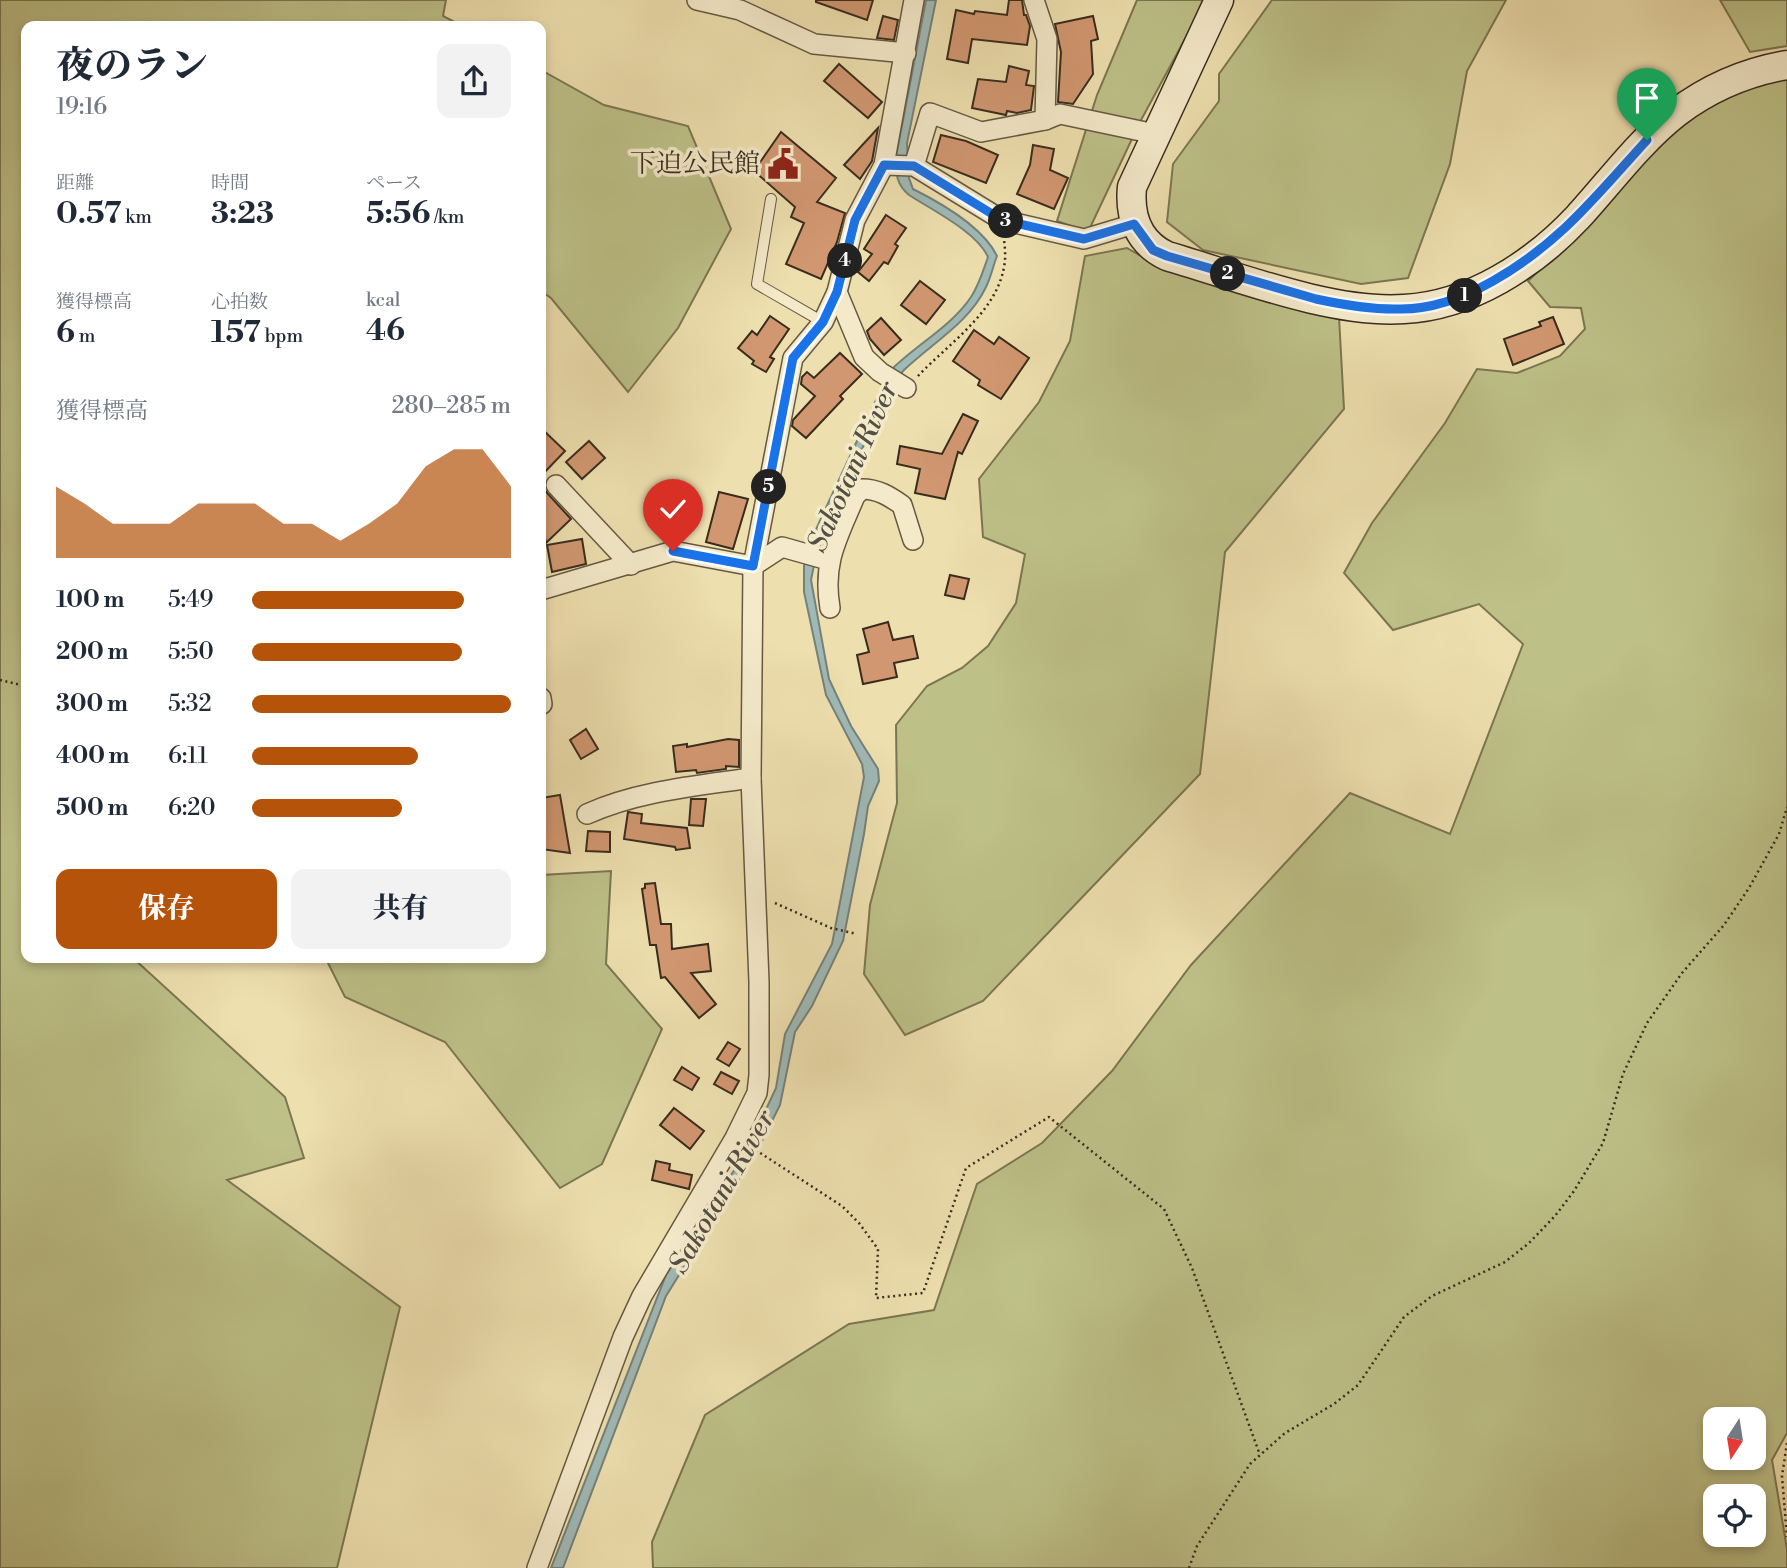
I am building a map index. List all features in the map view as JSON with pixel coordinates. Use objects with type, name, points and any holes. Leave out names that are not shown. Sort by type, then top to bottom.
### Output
[{"type":"street","points":[[696,0],[740,10],[814,44],[906,53]]},
{"type":"street","points":[[537,1568],[623,1337],[642,1296],[735,1138],[757,1093],[759,1008],[751,778],[753,566],[793,358],[823,322],[837,292],[855,220],[888,165],[914,0]]},
{"type":"street","points":[[1034,0],[1047,39],[1045,120]]},
{"type":"street","points":[[1220,0],[1132,187],[1130,203],[1134,224],[1153,250],[1167,256],[1338,304],[1404,309],[1438,304],[1465,296],[1525,262],[1550,243],[1647,140],[1697,98],[1727,82],[1760,70],[1787,65]]},
{"type":"street","points":[[914,166],[930,113],[981,132],[1045,120],[1060,114],[1155,134]]},
{"type":"street","points":[[888,165],[914,166],[1002,220],[1084,239],[1134,224]]},
{"type":"street","points":[[837,292],[864,357],[880,372],[903,386]]},
{"type":"street","points":[[556,485],[631,565]]},
{"type":"street","points":[[830,608],[825,559],[855,496],[862,489],[872,489],[902,505],[913,540]]},
{"type":"street","points":[[546,589],[673,551],[753,566],[782,547],[825,559]]},
{"type":"street","points":[[587,814],[605,806],[664,791],[751,778]]},
{"type":"lane","points":[[771,199],[757,284],[823,322]]},
{"type":"path","points":[[903,386],[979,317],[997,289],[1004,266],[1002,220]]},
{"type":"path","points":[[0,680],[21,685]]},
{"type":"path","points":[[1189,1568],[1203,1535],[1251,1464],[1260,1455],[1284,1433],[1334,1404],[1358,1385],[1404,1317],[1432,1296],[1506,1262],[1555,1216],[1574,1191],[1603,1143],[1623,1074],[1647,1023],[1682,973],[1724,925],[1749,888],[1779,834],[1787,807]]},
{"type":"path","points":[[756,895],[831,928],[857,934]]},
{"type":"path","points":[[742,1142],[842,1206],[859,1223],[878,1249],[876,1298],[923,1293],[966,1168],[1049,1117],[1164,1209],[1192,1268],[1260,1455]]},
{"type":"path","points":[[1787,1443],[1782,1476],[1787,1537]]},
{"type":"green space","points":[[0,0],[446,0],[443,16],[452,21],[21,21],[21,963],[139,963],[285,1097],[304,1158],[227,1180],[400,1307],[337,1568],[0,1568]]},
{"type":"green space","points":[[1137,0],[1206,0],[1140,122],[1088,232],[1057,221],[1097,95]]},
{"type":"green space","points":[[1272,0],[1506,0],[1467,71],[1450,164],[1408,278],[1361,284],[1203,250],[1167,222],[1173,164],[1219,101],[1219,74]]},
{"type":"green space","points":[[1720,0],[1787,0],[1787,46],[1750,52]]},
{"type":"green space","points":[[546,73],[604,105],[688,126],[731,229],[678,328],[628,392],[546,294]]},
{"type":"green space","points":[[1787,76],[1787,1433],[1772,1460],[1787,1549],[1787,1568],[653,1568],[652,1542],[705,1415],[849,1324],[934,1310],[977,1184],[1042,1143],[1112,1071],[1191,965],[1350,793],[1450,834],[1523,644],[1479,604],[1393,630],[1344,573],[1372,523],[1445,423],[1477,369],[1517,373],[1560,356],[1585,329],[1581,308],[1550,307],[1528,281],[1591,221],[1648,152],[1687,120],[1741,90]]},
{"type":"green space","points":[[1127,248],[1148,260],[1339,317],[1344,409],[1225,552],[1200,774],[983,1001],[905,1035],[864,974],[870,905],[897,803],[896,725],[927,686],[962,668],[988,646],[1016,603],[1025,554],[983,537],[979,479],[1039,402],[1070,341],[1085,256]]},
{"type":"green space","points":[[611,871],[606,964],[662,1029],[602,1164],[560,1188],[445,1042],[345,997],[328,963],[546,963],[546,875]]},
{"type":"water","name":"Sakotani River","points":[[926,0],[936,0],[907,143],[909,178],[913,189],[972,226],[991,245],[997,256],[979,300],[960,322],[904,370],[893,385],[835,506],[815,561],[811,580],[829,679],[851,726],[878,769],[879,781],[868,806],[843,941],[812,1006],[795,1032],[780,1105],[760,1145],[666,1296],[563,1568],[551,1568],[666,1275],[746,1152],[776,1088],[785,1034],[832,944],[864,777],[862,764],[826,695],[804,592],[804,566],[817,527],[889,372],[963,308],[976,288],[988,257],[964,230],[909,195],[901,187],[898,178],[896,157]]},
{"type":"building","points":[[816,0],[873,0],[867,20]]},
{"type":"building","points":[[1009,0],[1022,0],[1024,15],[1030,26],[1027,45],[972,39],[968,63],[947,59],[956,10],[974,14],[975,11],[1007,15]]},
{"type":"building","points":[[883,16],[898,20],[894,40],[877,38]]},
{"type":"building","points":[[1093,16],[1098,39],[1091,41],[1093,74],[1073,104],[1058,102],[1061,52],[1055,24]]},
{"type":"building","points":[[839,64],[882,102],[868,118],[824,81]]},
{"type":"building","points":[[1009,66],[1029,71],[1026,85],[1034,86],[1031,110],[1017,113],[1007,111],[1006,115],[972,108],[978,79],[1006,82]]},
{"type":"building","points":[[878,128],[872,161],[860,179],[844,165]]},
{"type":"building","points":[[781,132],[836,178],[817,202],[845,213],[837,242],[821,279],[786,264],[804,223],[791,217],[795,207],[754,171]]},
{"type":"building","points":[[941,135],[966,141],[998,155],[986,183],[933,162]]},
{"type":"building","points":[[1033,145],[1054,149],[1050,170],[1068,178],[1054,209],[1017,194],[1030,165]]},
{"type":"building","points":[[886,215],[906,228],[895,244],[898,246],[888,264],[884,262],[869,281],[858,272],[872,254],[864,249]]},
{"type":"building","points":[[920,281],[945,300],[926,324],[901,305]]},
{"type":"building","points":[[770,316],[789,329],[770,357],[774,359],[766,372],[752,364],[754,361],[738,348],[752,331],[757,335]]},
{"type":"building","points":[[1553,317],[1564,344],[1513,365],[1504,339],[1541,326],[1539,322]]},
{"type":"building","points":[[881,318],[901,340],[884,355],[870,339],[867,331]]},
{"type":"building","points":[[974,330],[994,344],[999,337],[1029,358],[1001,399],[978,385],[980,380],[953,361]]},
{"type":"building","points":[[840,353],[862,374],[840,396],[843,399],[806,438],[792,426],[793,420],[815,396],[801,384],[802,377],[807,372],[814,378]]},
{"type":"building","points":[[963,414],[978,421],[962,454],[958,452],[945,499],[915,493],[920,469],[897,464],[900,446],[942,454]]},
{"type":"building","points":[[546,433],[565,451],[546,471]]},
{"type":"building","points":[[589,441],[605,458],[582,479],[566,462]]},
{"type":"building","points":[[546,491],[547,493],[571,519],[546,543]]},
{"type":"building","points":[[719,492],[748,499],[733,549],[706,542]]},
{"type":"building","points":[[582,539],[586,564],[552,572],[547,545]]},
{"type":"building","points":[[950,575],[969,579],[964,599],[945,595]]},
{"type":"building","points":[[888,622],[893,640],[913,636],[918,658],[894,663],[897,677],[863,684],[857,655],[869,652],[863,629]]},
{"type":"building","points":[[586,729],[598,749],[581,759],[570,740]]},
{"type":"building","points":[[728,739],[739,740],[739,767],[726,766],[726,769],[697,773],[696,770],[676,772],[673,746],[687,744],[687,747]]},
{"type":"building","points":[[560,795],[570,853],[546,850],[546,797]]},
{"type":"building","points":[[691,799],[706,799],[703,826],[689,825]]},
{"type":"building","points":[[628,812],[642,814],[641,823],[687,828],[690,848],[676,850],[675,847],[624,839]]},
{"type":"building","points":[[588,831],[610,832],[610,852],[586,851]]},
{"type":"building","points":[[655,883],[661,924],[671,924],[672,949],[708,944],[711,971],[691,973],[716,1004],[699,1018],[665,977],[661,978],[656,945],[650,945],[642,889],[645,884]]},
{"type":"building","points":[[728,1042],[740,1049],[729,1066],[717,1059]]},
{"type":"building","points":[[682,1067],[699,1078],[692,1090],[674,1080]]},
{"type":"building","points":[[721,1072],[739,1081],[732,1094],[714,1084]]},
{"type":"building","points":[[674,1108],[704,1131],[690,1149],[660,1125]]},
{"type":"building","points":[[656,1161],[670,1164],[669,1170],[692,1175],[689,1189],[652,1180]]},
{"type":"place","name":"下迫公民館","points":[[783,164]]},
{"type":"route","points":[[673,551],[753,566],[793,358],[823,322],[837,292],[855,220],[884,165],[914,166],[1002,220],[1084,239],[1134,224],[1153,250],[1167,256],[1338,304],[1404,309],[1438,304],[1465,296],[1525,262],[1576,218],[1647,140]]}]
